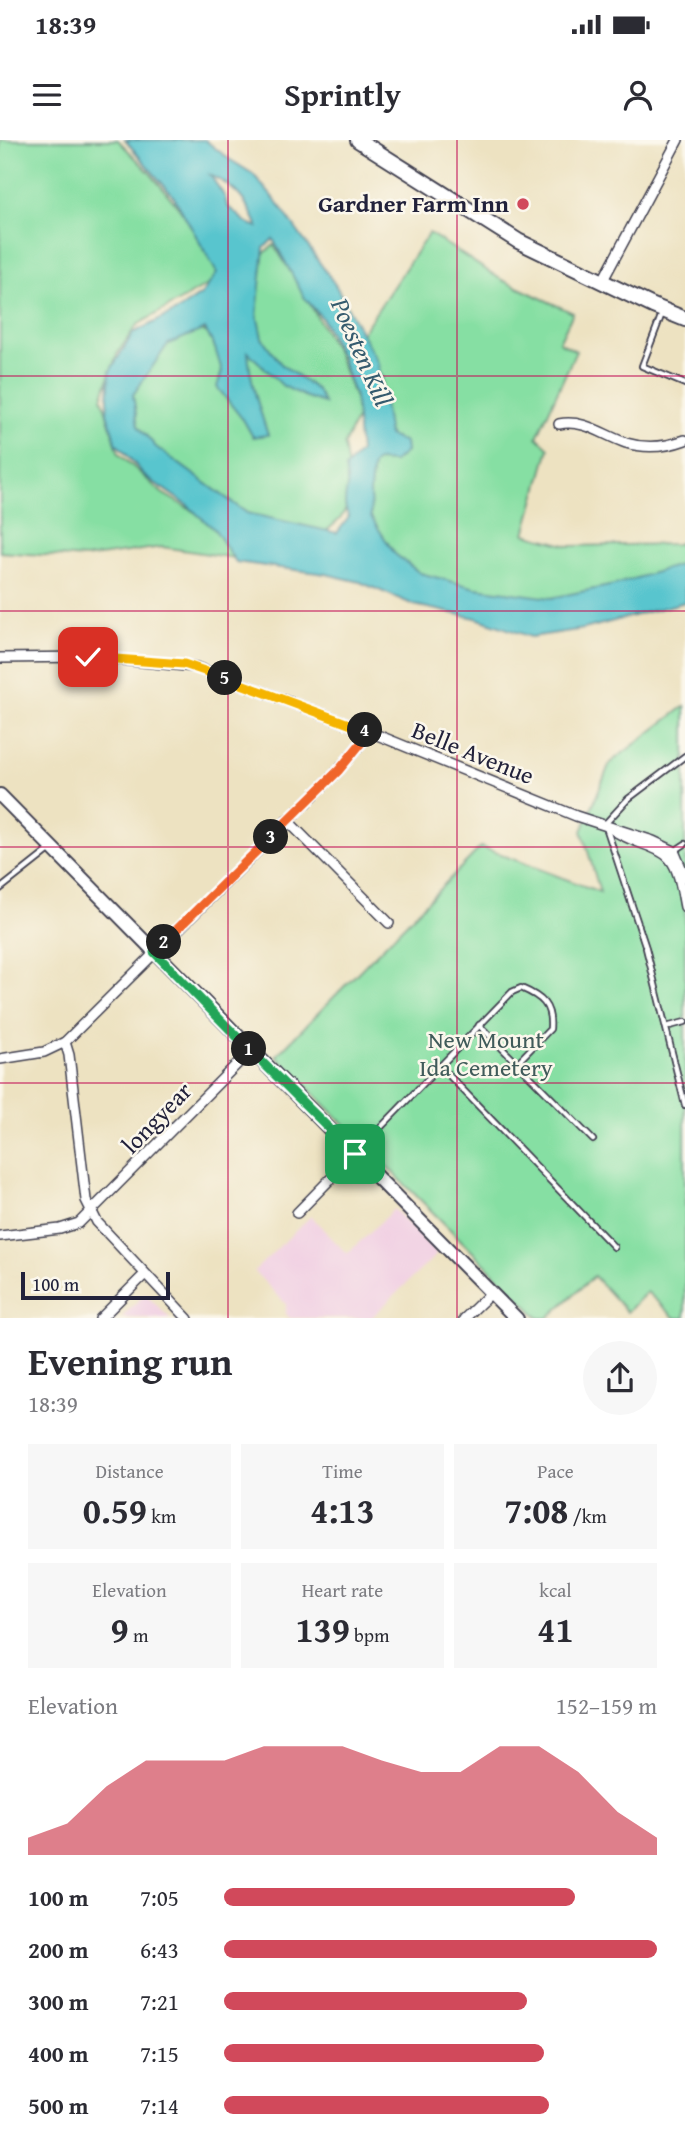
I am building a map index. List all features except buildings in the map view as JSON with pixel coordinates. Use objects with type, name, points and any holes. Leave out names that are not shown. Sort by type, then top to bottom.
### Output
[{"type":"main road","points":[[358,140],[491,226],[685,320]]},
{"type":"street","points":[[602,282],[678,140]]},
{"type":"street","points":[[559,424],[579,423],[639,446],[658,447],[685,440]]},
{"type":"street","name":"Belle Avenue","points":[[0,658],[88,657],[196,667],[370,732],[576,816],[605,824],[622,836],[672,855]]},
{"type":"street","points":[[0,1059],[44,1052],[65,1042],[339,770],[370,732]]},
{"type":"street","points":[[0,795],[517,1318]]},
{"type":"street","points":[[287,820],[389,923]]},
{"type":"street","points":[[672,855],[685,877]]},
{"type":"street","points":[[672,855],[685,907]]},
{"type":"street","points":[[65,1042],[69,1055],[86,1199],[91,1213],[188,1318]]},
{"type":"street","name":"longyear","points":[[0,1236],[60,1229],[79,1223],[251,1050]]},
{"type":"street","points":[[297,1213],[355,1154]]},
{"type":"street","points":[[100,1318],[145,1274]]},
{"type":"street","points":[[464,1318],[491,1293]]},
{"type":"lane","points":[[663,311],[642,366],[685,384]]},
{"type":"lane","points":[[685,756],[628,799],[605,824],[646,948],[685,1105]]},
{"type":"lane","points":[[672,855],[685,844]]},
{"type":"lane","points":[[0,889],[52,848]]},
{"type":"lane","points":[[355,1154],[512,992],[521,988],[533,993],[545,1003],[551,1016],[550,1029],[517,1063]]},
{"type":"lane","points":[[666,1027],[685,1022]]},
{"type":"lane","points":[[479,1025],[593,1140]]},
{"type":"lane","points":[[440,1066],[614,1247]]},
{"type":"shaded area","points":[[394,1209],[437,1254],[371,1318],[290,1318],[286,1314],[286,1304],[254,1271],[311,1216],[347,1254]]},
{"type":"shaded area","points":[[145,1294],[170,1318],[121,1318]]},
{"type":"green space","points":[[0,140],[118,140],[195,227],[225,275],[137,325],[117,354],[102,398],[119,454],[162,493],[295,567],[162,547],[85,558],[0,552]]},
{"type":"green space","points":[[429,233],[502,280],[573,313],[559,342],[576,351],[537,437],[549,448],[525,534],[569,546],[677,544],[685,541],[685,571],[642,586],[545,600],[481,593],[420,575],[392,557],[368,518],[370,464],[385,435],[382,377],[360,336]]},
{"type":"green space","points":[[274,245],[336,351],[360,411],[344,445],[353,497],[340,519],[308,547],[258,530],[157,453],[136,425],[132,392],[165,342],[199,329],[246,352],[261,256]]},
{"type":"green space","name":"New Mount Ida Cemetery","points":[[685,706],[685,1318],[675,1318],[647,1292],[627,1312],[594,1276],[548,1318],[539,1318],[276,1056],[481,847],[600,892],[582,831],[610,763]]},
{"type":"water","name":"Poesten Kill","points":[[125,140],[205,140],[253,174],[280,206],[336,286],[378,363],[389,436],[405,442],[406,452],[394,462],[377,461],[373,465],[370,490],[371,517],[395,554],[420,573],[476,588],[551,598],[614,585],[685,563],[685,602],[584,629],[531,637],[476,618],[414,605],[360,582],[326,574],[236,562],[215,530],[187,505],[146,477],[116,443],[107,413],[110,371],[133,333],[177,311],[202,294],[217,273],[174,197]],"holes":[[[210,175],[240,196],[258,227],[247,223],[227,206],[225,197]],[[273,239],[304,297],[322,318],[341,357],[355,397],[360,452],[345,468],[345,505],[349,517],[337,533],[247,513],[156,447],[138,426],[133,395],[168,344],[205,329],[215,348],[222,371],[217,387],[253,437],[268,435],[258,405],[248,352],[283,386],[324,403],[317,390],[281,364],[262,338],[257,314],[264,248]]]},
{"type":"place","name":"Gardner Farm Inn","points":[[523,204]]},
{"type":"route","points":[[88,657],[196,667],[370,732],[339,770],[154,952],[355,1154]]}]
